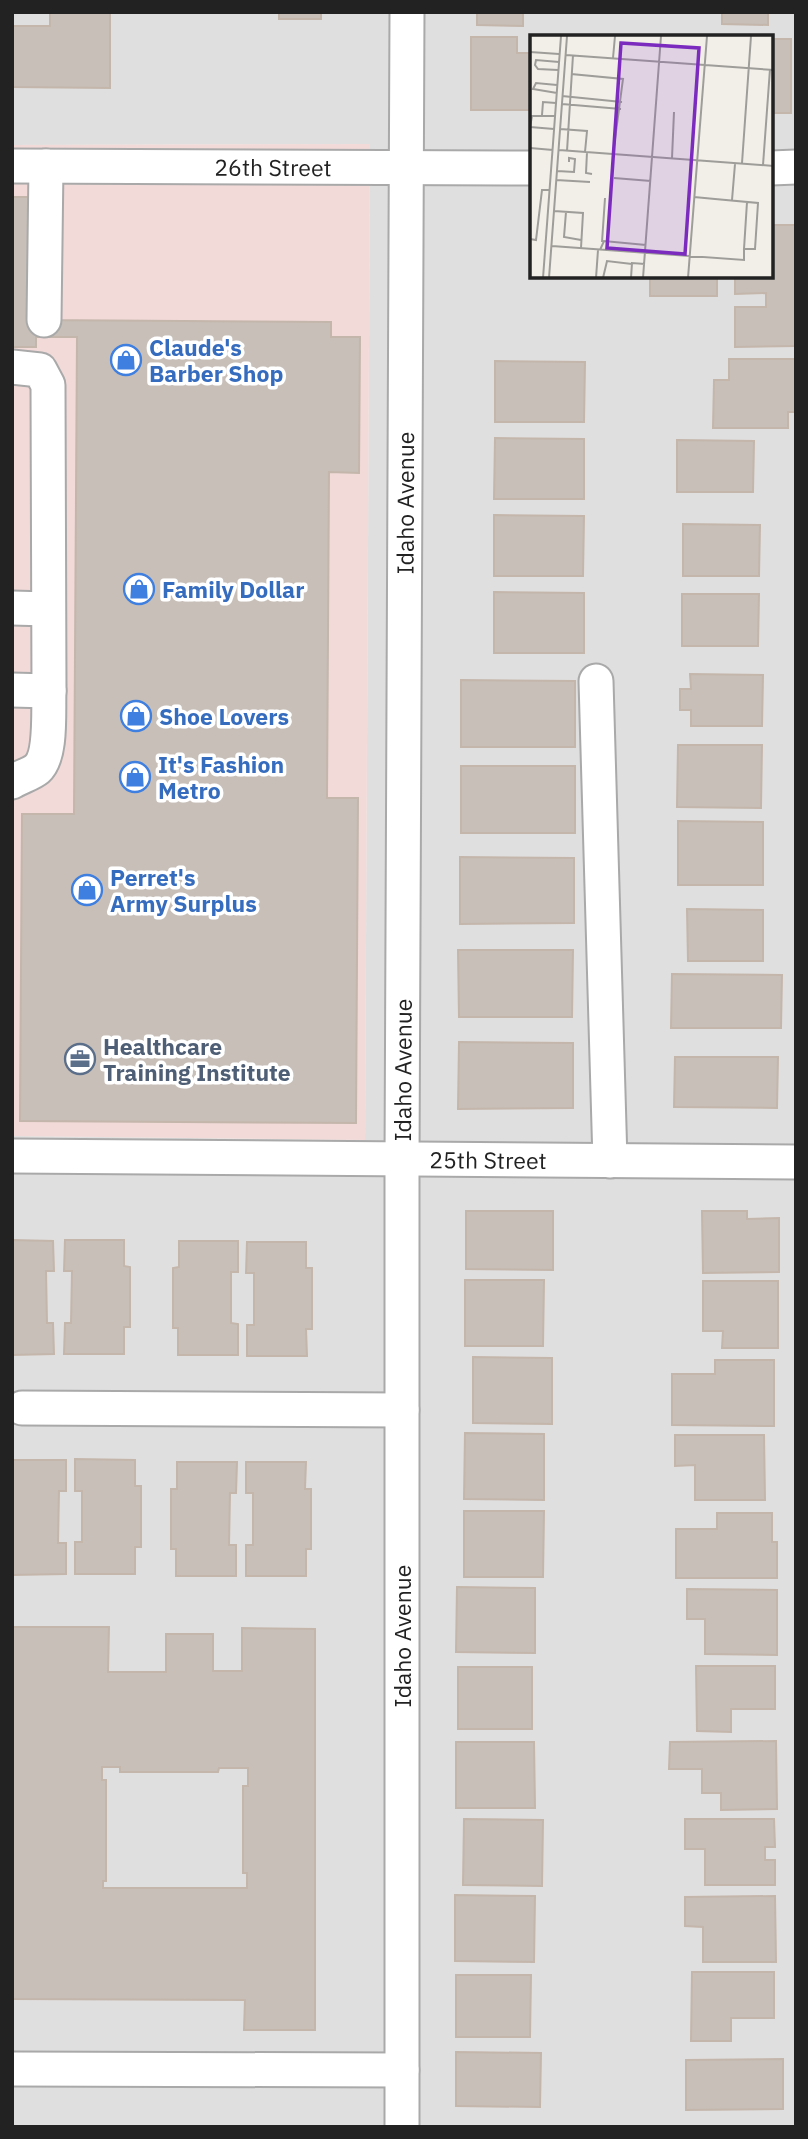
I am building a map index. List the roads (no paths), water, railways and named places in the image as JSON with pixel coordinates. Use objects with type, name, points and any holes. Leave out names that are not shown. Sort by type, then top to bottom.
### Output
[{"type":"street","name":"Idaho Avenue","points":[[402,2127],[402,1160],[407,12]]},
{"type":"street","name":"26th Street","points":[[12,166],[530,168]]},
{"type":"street","points":[[12,782],[38,768],[48,734],[48,385],[28,369],[44,329],[46,166]]},
{"type":"street","points":[[773,167],[796,167]]},
{"type":"street","points":[[12,608],[48,609]]},
{"type":"street","points":[[596,681],[610,1161]]},
{"type":"street","points":[[12,690],[49,691]]},
{"type":"street","name":"25th Street","points":[[12,1156],[796,1162]]},
{"type":"street","points":[[22,1408],[402,1410]]},
{"type":"street","points":[[12,2069],[402,2070]]},
{"type":"place","name":"Claude's Barber Shop","points":[[126,360]]},
{"type":"place","name":"Family Dollar","points":[[139,589]]},
{"type":"place","name":"Shoe Lovers","points":[[136,716]]},
{"type":"place","name":"It's Fashion Metro","points":[[135,777]]},
{"type":"place","name":"Perret's Army Surplus","points":[[87,890]]},
{"type":"place","name":"Healthcare Training Institute","points":[[80,1059]]}]
